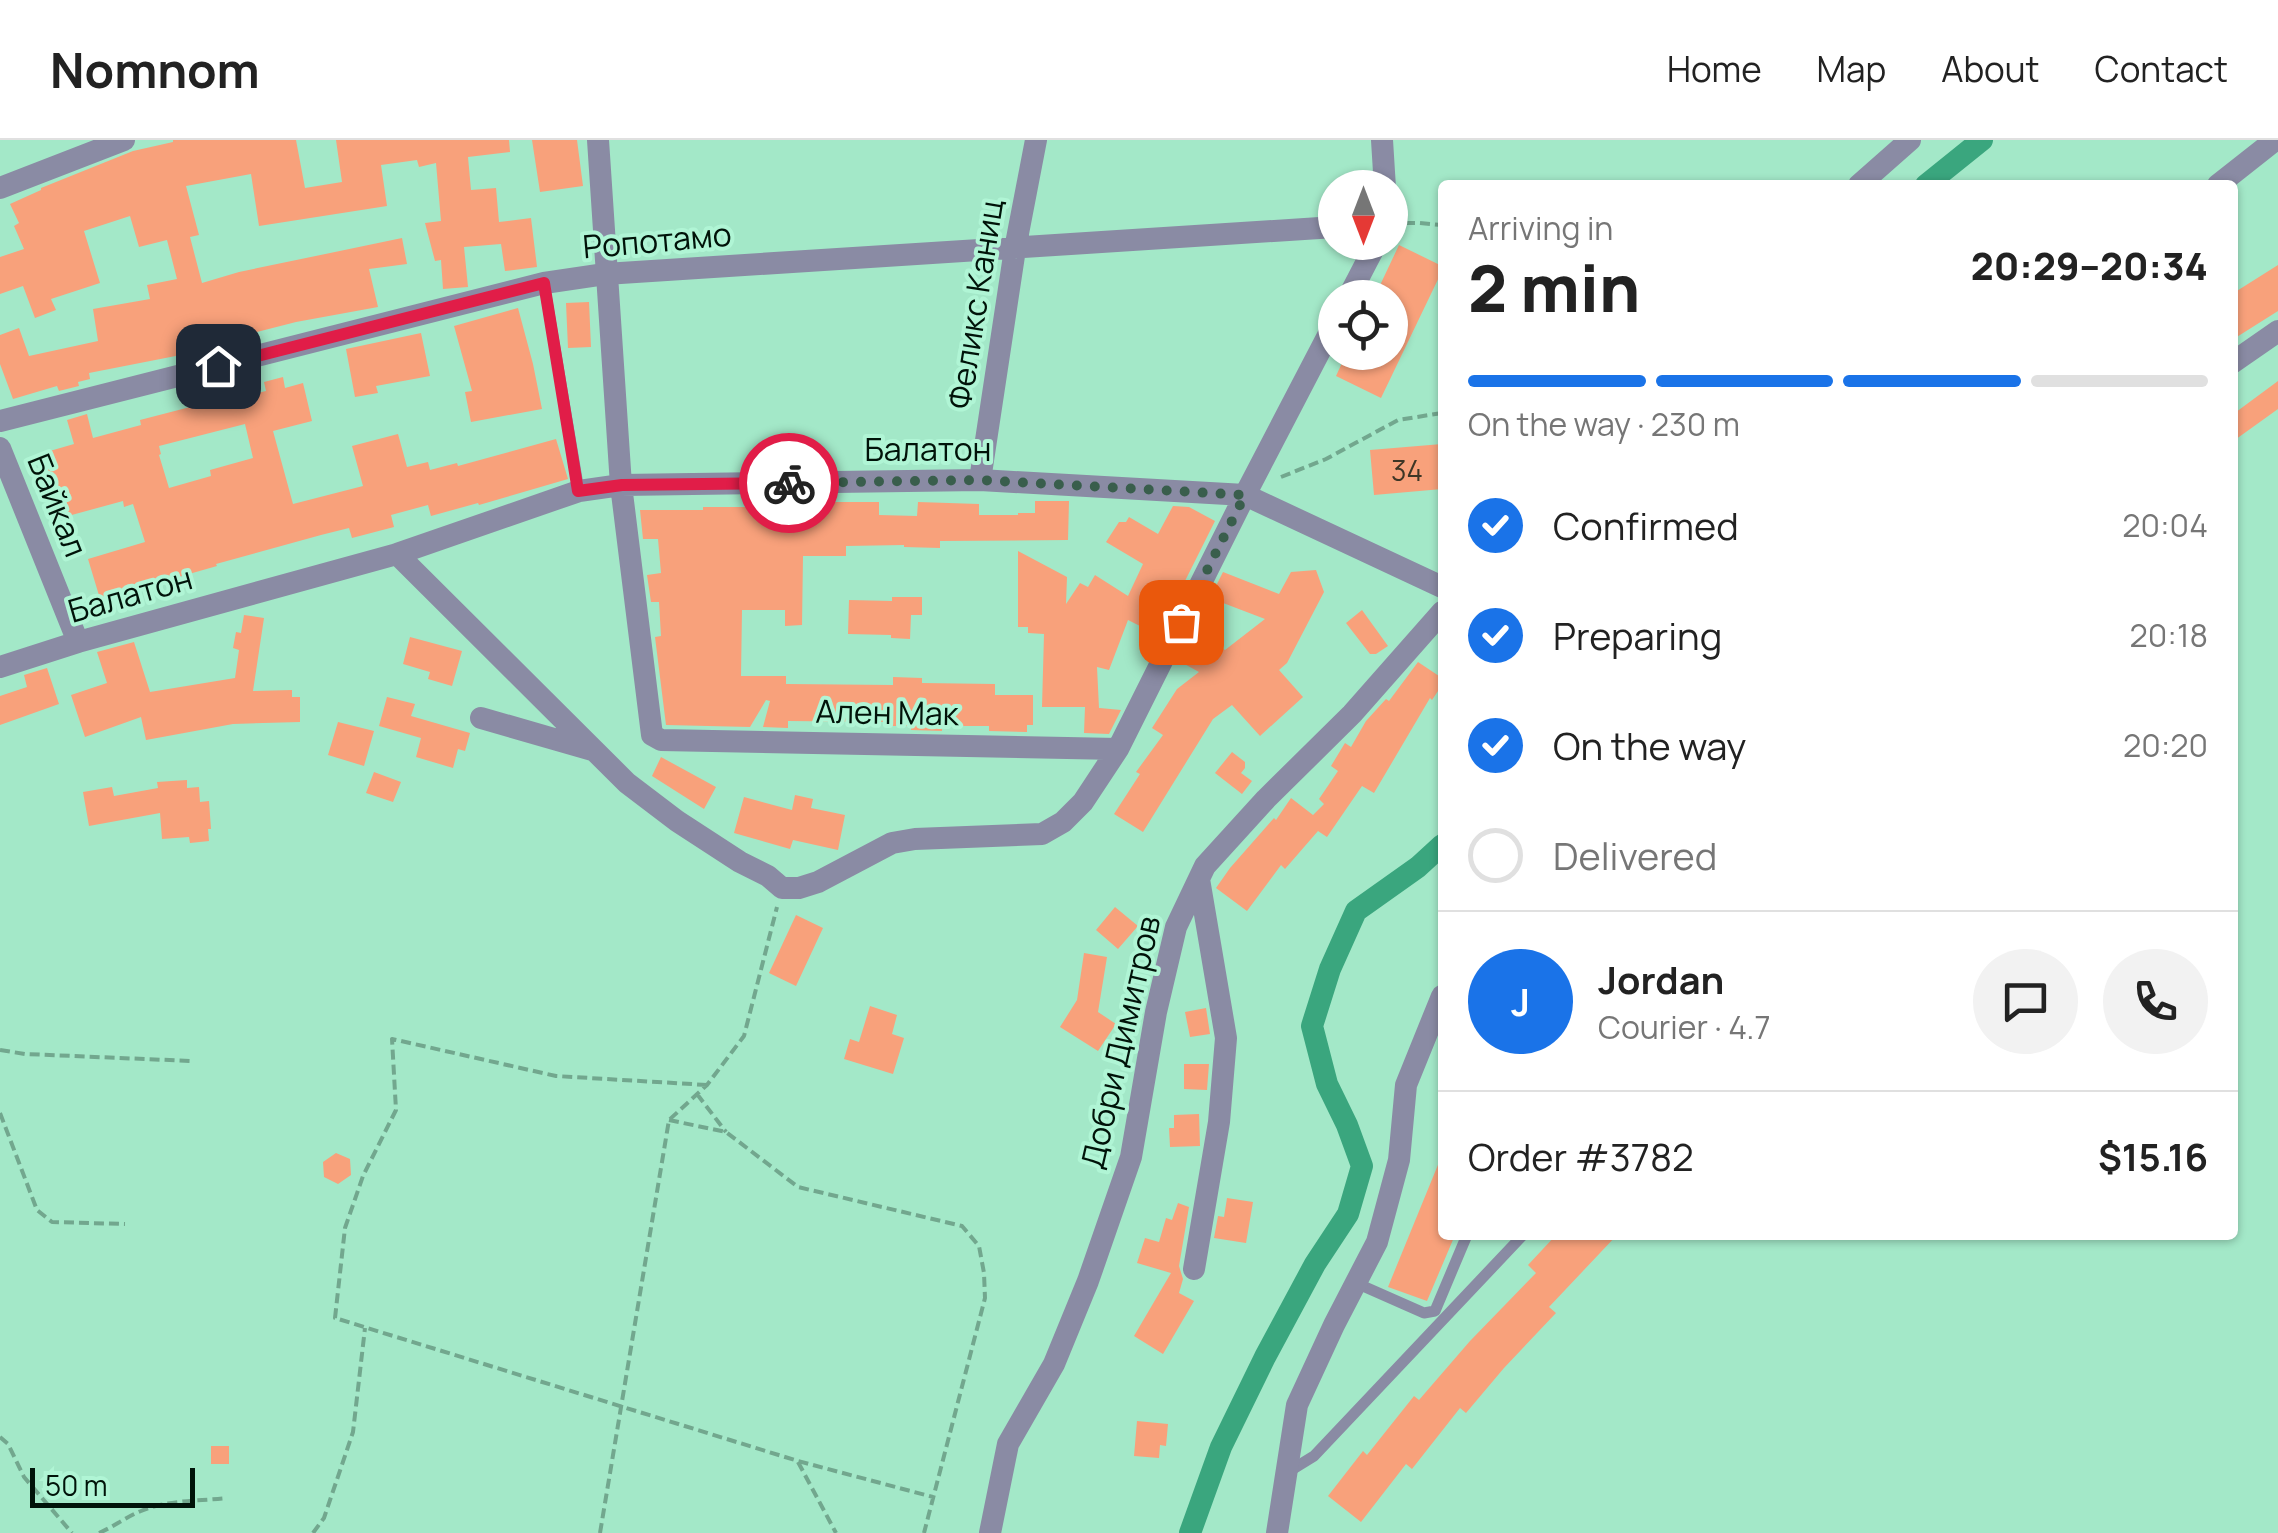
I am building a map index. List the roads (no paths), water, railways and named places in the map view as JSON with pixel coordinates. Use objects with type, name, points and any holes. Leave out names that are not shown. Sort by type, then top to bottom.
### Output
[{"type":"street","points":[[0,188],[124,140]]},
{"type":"street","points":[[598,140],[622,485]]},
{"type":"street","name":"Феликс Каниц","points":[[980,480],[1036,140]]},
{"type":"street","points":[[1382,140],[1383,170]]},
{"type":"street","points":[[1865,180],[1910,140]]},
{"type":"street","points":[[2224,180],[2274,140]]},
{"type":"street","name":"Ропотамо","points":[[0,421],[544,283],[606,274],[1318,228]]},
{"type":"street","points":[[2238,359],[2278,331]]},
{"type":"street","points":[[397,554],[628,784],[677,821],[782,888],[799,888],[903,841],[1042,834],[1063,822],[1083,802],[1118,749],[1318,355]]},
{"type":"street","name":"Байкал","points":[[0,448],[78,642]]},
{"type":"street","name":"Балатон","points":[[0,666],[397,554],[578,491],[622,485],[980,480],[1245,495],[1438,584]]},
{"type":"street","name":"Ален Мак","points":[[622,485],[650,728],[655,737],[1118,749]]},
{"type":"street","name":"Добри Димитров","points":[[990,1533],[1008,1444],[1054,1364],[1088,1281],[1130,1157],[1176,927],[1205,866],[1352,714],[1438,617]]},
{"type":"street","points":[[482,718],[596,751]]},
{"type":"street","points":[[1194,1269],[1219,1122],[1226,1038],[1199,879]]},
{"type":"street","points":[[1277,1533],[1297,1405],[1377,1242],[1399,1160],[1406,1085],[1438,1006]]},
{"type":"lane","points":[[544,283],[578,491]]},
{"type":"lane","points":[[1356,1283],[1424,1313],[1435,1311],[1465,1240]]},
{"type":"lane","points":[[1284,1474],[1314,1456],[1518,1240]]},
{"type":"waterway","points":[[1932,180],[1982,140]]},
{"type":"waterway","points":[[1190,1533],[1221,1447],[1315,1264],[1348,1214],[1362,1166],[1327,1084],[1312,1026],[1330,969],[1356,911],[1438,849]]}]
